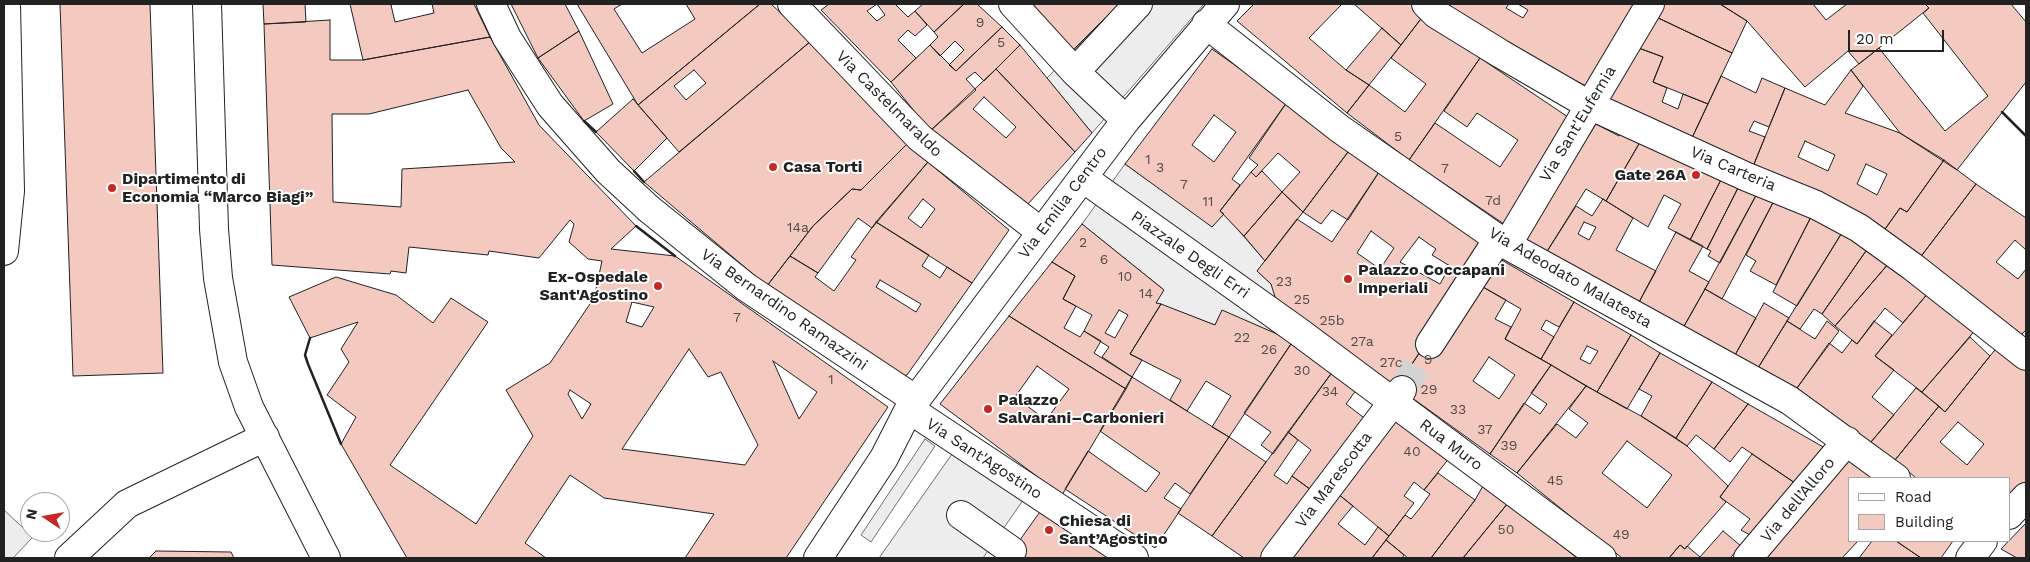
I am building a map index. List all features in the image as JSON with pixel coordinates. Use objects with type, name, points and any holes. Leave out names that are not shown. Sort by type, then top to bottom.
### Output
[{"type":"street","points":[[4,251],[10,191],[6,4]]},
{"type":"street","points":[[207,4],[211,179],[218,278],[233,362],[249,407],[326,558]]},
{"type":"street","name":"Via Bernardino Ramazzini","points":[[490,4],[508,38],[550,105],[608,171],[680,236],[746,287],[912,405]]},
{"type":"street","name":"Via Castelmaraldo","points":[[792,4],[920,138],[1041,232]]},
{"type":"street","points":[[1013,4],[1075,72],[1126,120]]},
{"type":"street","points":[[1075,72],[1138,4]]},
{"type":"street","name":"Via Emilia Centro","points":[[818,558],[884,458],[912,405],[1126,120],[1225,4]]},
{"type":"street","name":"Via Carteria","points":[[1426,4],[1436,14],[1589,105],[1747,177],[1816,205],[1859,228],[2025,351]]},
{"type":"street","name":"Via Sant'Eufemia","points":[[1430,344],[1502,242],[1589,105],[1650,4]]},
{"type":"street","name":"Via Adeodato Malatesta","points":[[1206,24],[1340,129],[1502,242],[1789,400],[1895,477]]},
{"type":"street","name":"Piazzale Degli Erri","points":[[1082,178],[1299,332]]},
{"type":"street","name":"Rua Muro","points":[[1299,332],[1398,396],[1602,558]]},
{"type":"street","name":"Via Marescotta","points":[[1275,558],[1398,396]]},
{"type":"street","name":"Via Sant'Agostino","points":[[912,405],[956,440],[1134,558]]},
{"type":"street","points":[[69,558],[127,504],[265,437]]},
{"type":"street","name":"Via dell’Alloro","points":[[1748,558],[1847,441]]},
{"type":"street","points":[[2010,514],[2026,498]]},
{"type":"street","points":[[961,515],[1012,551]]},
{"type":"shaded area","points":[[1119,4],[1204,4],[1092,133],[1047,78]]},
{"type":"shaded area","points":[[1125,164],[1212,226],[1224,214],[1265,261],[1257,271],[1271,284],[1293,341],[1222,311],[1215,325],[1156,303],[1163,289],[1082,224]]},
{"type":"shaded area","points":[[925,439],[935,446],[871,542],[861,535]]},
{"type":"shaded area","points":[[959,444],[1028,493],[983,558],[879,558]]},
{"type":"shaded area","points":[[4,510],[20,525],[20,542],[28,542],[13,558],[4,558]]},
{"type":"building","name":"Dipartimento di Economia “Marco Biagi”","points":[[60,4],[150,4],[163,373],[73,376]]},
{"type":"building","points":[[263,4],[305,4],[306,22],[264,24]]},
{"type":"building","points":[[350,4],[394,4],[391,5],[395,22],[434,13],[432,4],[474,4],[490,37],[363,60]]},
{"type":"building","points":[[511,4],[565,4],[579,31],[538,58]]},
{"type":"building","points":[[577,4],[622,4],[614,9],[642,53],[695,19],[686,4],[760,4],[638,105]]},
{"type":"building","points":[[760,4],[771,4],[811,41],[679,152],[638,105]],"holes":[[[694,70],[706,83],[686,100],[674,86]]]},
{"type":"building","points":[[829,4],[877,4],[895,4],[908,17],[915,11],[927,25],[915,36],[908,30],[898,40],[916,58],[891,82],[821,10]],"holes":[[[877,4],[885,15],[877,21],[867,11]]]},
{"type":"building","points":[[923,4],[964,4],[934,32],[915,11]]},
{"type":"building","points":[[964,4],[977,4],[1002,27],[956,71],[949,65],[964,50],[955,41],[940,56],[930,45],[938,37],[934,32]]},
{"type":"building","points":[[1032,4],[1119,4],[1073,50]]},
{"type":"building","points":[[1254,4],[1342,4],[1309,38],[1346,70],[1369,85],[1347,113],[1237,21]]},
{"type":"building","points":[[1354,4],[1419,4],[1427,11],[1401,45]]},
{"type":"building","points":[[1446,4],[1509,4],[1506,8],[1523,18],[1528,10],[1518,4],[1637,4],[1586,86],[1507,46]]},
{"type":"building","points":[[1661,4],[1720,4],[1747,21],[1732,53],[1654,16]]},
{"type":"building","points":[[1720,4],[1813,4],[1826,20],[1847,4],[1925,4],[1929,8],[1859,64],[1848,51],[1805,87],[1747,21]]},
{"type":"building","points":[[1925,4],[2011,4],[2026,22],[2026,82],[1957,170],[1900,133],[1851,70],[1879,48],[1945,131],[1988,96],[1923,13],[1929,8]]},
{"type":"building","points":[[1423,16],[1480,58],[1409,160],[1347,113],[1369,85],[1405,112],[1426,84],[1391,58]]},
{"type":"building","points":[[1654,16],[1732,53],[1708,104],[1653,82],[1663,57],[1636,47]]},
{"type":"building","name":"Ex-Ospedale Sant'Agostino","points":[[330,20],[330,60],[363,60],[490,37],[539,125],[636,226],[611,249],[675,256],[888,407],[786,558],[685,558],[714,514],[604,498],[570,475],[525,543],[546,558],[407,558],[341,444],[356,417],[327,395],[349,362],[341,349],[358,322],[310,338],[289,297],[336,277],[396,295],[433,323],[451,298],[488,322],[390,465],[476,524],[533,436],[506,390],[550,363],[594,298],[602,261],[588,259],[569,242],[574,224],[570,220],[539,258],[489,251],[488,255],[409,247],[406,273],[391,271],[390,274],[272,265],[264,24]],"holes":[[[468,90],[501,148],[515,162],[402,169],[401,207],[333,202],[332,114],[369,114]],[[632,302],[654,307],[642,327],[626,322]],[[689,349],[708,377],[721,372],[758,445],[745,465],[622,449]],[[773,361],[817,392],[799,419]],[[570,390],[591,404],[582,419],[568,394]]]},
{"type":"building","points":[[1002,27],[1020,45],[984,81],[975,72],[966,79],[976,90],[930,131],[891,82],[930,45],[956,71]]},
{"type":"building","points":[[1382,28],[1401,45],[1369,85],[1346,70]]},
{"type":"building","points":[[579,31],[613,104],[584,121],[538,58]]},
{"type":"building","name":"Casa Torti","points":[[811,41],[907,144],[861,190],[852,189],[813,226],[767,286],[644,182]]},
{"type":"building","points":[[1020,45],[1092,133],[1075,152],[996,69]]},
{"type":"building","points":[[1636,47],[1663,57],[1653,82],[1667,88],[1662,102],[1678,109],[1683,94],[1708,104],[1691,140],[1604,105]]},
{"type":"building","points":[[1212,49],[1287,102],[1232,179],[1240,185],[1220,211],[1224,214],[1212,227],[1125,164]],"holes":[[[1214,115],[1236,132],[1214,162],[1192,145]]]},
{"type":"building","points":[[1480,58],[1574,121],[1504,224],[1409,160],[1435,123],[1500,167],[1518,140],[1477,113],[1467,127],[1444,111]]},
{"type":"building","points":[[996,69],[1075,152],[1028,204],[930,131]],"holes":[[[984,97],[1016,127],[1006,138],[973,109]]]},
{"type":"building","points":[[1851,70],[1863,86],[1845,113],[1900,133],[1944,160],[1907,212],[1900,208],[1883,232],[1754,164],[1785,88],[1825,105]],"holes":[[[1805,141],[1835,155],[1828,171],[1798,157]],[[1866,164],[1887,174],[1877,195],[1857,184]]]},
{"type":"building","points":[[1721,76],[1756,93],[1762,78],[1785,88],[1769,127],[1754,121],[1749,131],[1765,137],[1752,169],[1691,140]]},
{"type":"building","points":[[633,99],[667,138],[634,171],[596,132]]},
{"type":"building","points":[[1287,102],[1351,148],[1303,212],[1282,192],[1300,172],[1278,153],[1256,177],[1251,172],[1258,165],[1249,158]]},
{"type":"building","points":[[1596,124],[1619,136],[1623,127],[1640,142],[1606,201],[1586,189],[1546,253],[1523,241]]},
{"type":"building","points":[[1640,142],[1725,172],[1690,240],[1668,228],[1681,204],[1664,195],[1648,227],[1606,201]]},
{"type":"building","points":[[907,144],[928,162],[872,228],[858,218],[818,273],[790,256],[813,226],[852,189],[861,190]]},
{"type":"building","points":[[1351,148],[1381,169],[1348,220],[1332,210],[1321,224],[1303,212]]},
{"type":"building","points":[[1944,160],[1976,184],[1919,259],[1883,232],[1900,208],[1907,212]]},
{"type":"building","points":[[928,162],[1009,230],[972,283],[876,222]],"holes":[[[923,199],[935,209],[921,228],[908,218]]]},
{"type":"building","name":"Palazzo Coccapani Imperiali","points":[[1381,169],[1491,242],[1397,387],[1277,303],[1271,284],[1257,271],[1297,219],[1332,242]],"holes":[[[1371,231],[1394,248],[1380,269],[1357,253]],[[1419,237],[1436,249],[1432,255],[1450,266],[1440,284],[1400,262]]]},
{"type":"building","points":[[1262,171],[1282,192],[1244,236],[1220,211],[1251,172],[1256,177]]},
{"type":"building","points":[[1725,172],[1742,180],[1707,249],[1690,240]]},
{"type":"building","points":[[1742,180],[1760,188],[1720,263],[1708,256],[1711,251],[1707,249]]},
{"type":"building","points":[[1976,184],[2026,218],[2026,250],[2015,240],[1996,262],[2018,279],[2026,269],[2026,330],[2020,336],[1919,259]]},
{"type":"building","points":[[1760,188],[1777,195],[1722,299],[1705,289]]},
{"type":"building","points":[[1282,192],[1303,212],[1265,261],[1244,236]]},
{"type":"building","points":[[1777,195],[1814,211],[1776,285],[1750,271],[1756,261],[1746,255]]},
{"type":"building","points":[[1603,199],[1633,218],[1616,250],[1656,271],[1638,304],[1546,253],[1576,206],[1592,216]],"holes":[[[1584,222],[1596,227],[1589,240],[1578,234]]]},
{"type":"building","points":[[1814,211],[1843,231],[1797,306],[1773,292]]},
{"type":"building","points":[[876,222],[929,255],[922,266],[940,278],[947,267],[972,283],[907,375],[893,378],[763,291],[790,256],[818,273],[815,277],[834,291],[856,260],[851,257]],"holes":[[[880,280],[921,304],[916,312],[876,287]]]},
{"type":"building","points":[[1082,224],[1164,290],[1156,303],[1161,304],[1130,354],[1142,360],[1132,377],[1102,357],[1109,347],[1084,331],[1092,315],[1063,299],[1075,276],[1052,262]],"holes":[[[1119,310],[1128,315],[1115,338],[1105,333]]]},
{"type":"building","points":[[1843,231],[1868,248],[1822,314],[1814,309],[1800,329],[1787,321]]},
{"type":"building","points":[[1676,232],[1703,246],[1689,271],[1709,282],[1683,328],[1638,304]]},
{"type":"building","points":[[1868,248],[1889,263],[1835,326],[1822,314]]},
{"type":"building","points":[[1493,255],[1574,302],[1559,327],[1546,320],[1541,329],[1554,337],[1541,359],[1505,339],[1521,309],[1476,283]]},
{"type":"building","points":[[1052,262],[1075,276],[1063,299],[1076,306],[1064,328],[1080,337],[1084,331],[1101,341],[1094,353],[1132,377],[1126,389],[1009,316]]},
{"type":"building","points":[[1889,263],[1929,292],[1903,323],[1885,308],[1857,344],[1835,326]]},
{"type":"building","points":[[1476,283],[1506,300],[1495,319],[1511,327],[1505,339],[1551,365],[1490,454],[1397,387],[1420,352]],"holes":[[[1489,357],[1515,375],[1499,399],[1473,381]]]},
{"type":"building","points":[[1705,289],[1756,318],[1735,355],[1683,328]]},
{"type":"building","points":[[1929,292],[1977,328],[1922,392],[1875,356]]},
{"type":"building","points":[[1574,302],[1631,335],[1597,392],[1541,359]],"holes":[[[1587,346],[1598,351],[1590,364],[1580,359]]]},
{"type":"building","points":[[1764,303],[1789,318],[1758,368],[1735,355]]},
{"type":"building","points":[[1161,304],[1215,325],[1222,310],[1293,341],[1229,437],[1212,427],[1231,396],[1206,381],[1187,411],[1170,400],[1181,380],[1130,354]]},
{"type":"building","name":"Palazzo Salvarani–Carbonieri","points":[[1009,316],[1126,389],[1062,495],[940,404]],"holes":[[[1037,366],[1069,389],[1046,420],[1015,397]]]},
{"type":"building","points":[[1787,321],[1815,339],[1827,321],[1839,331],[1797,388],[1758,368]]},
{"type":"building","points":[[1874,321],[1892,335],[1875,356],[1894,370],[1872,397],[1894,415],[1871,442],[1797,388],[1829,343],[1842,353],[1852,340],[1857,344]]},
{"type":"building","points":[[1631,335],[1660,353],[1627,409],[1597,392]]},
{"type":"building","points":[[1970,337],[1990,356],[1945,412],[1922,392]]},
{"type":"building","points":[[1293,341],[1333,371],[1273,454],[1261,445],[1271,432],[1244,413]]},
{"type":"building","points":[[1998,346],[2026,371],[2026,481],[2010,497],[2010,477],[1915,477],[1895,460],[1939,406],[1945,412]],"holes":[[[1958,422],[1984,444],[1967,465],[1940,442]]]},
{"type":"building","points":[[1660,353],[1712,382],[1676,438],[1641,416],[1652,396],[1639,389]]},
{"type":"building","points":[[1551,365],[1586,386],[1517,473],[1490,454],[1524,403],[1540,414],[1547,404],[1531,393]]},
{"type":"building","points":[[1333,371],[1357,389],[1346,404],[1367,420],[1314,492],[1292,476],[1311,450],[1288,432]]},
{"type":"building","points":[[1132,377],[1229,437],[1190,494],[1175,483],[1164,498],[1181,509],[1155,548],[1065,489],[1088,451],[1146,492],[1160,473],[1100,431]]},
{"type":"building","points":[[1712,382],[1748,404],[1714,449],[1696,435],[1687,446],[1676,438]]},
{"type":"building","points":[[1586,386],[1641,416],[1687,446],[1728,486],[1720,497],[1726,502],[1685,549],[1680,545],[1669,558],[1622,558],[1517,473],[1557,424],[1576,438],[1588,423],[1569,409]],"holes":[[[1627,441],[1672,475],[1647,508],[1602,473]]]},
{"type":"building","points":[[1916,388],[1939,406],[1895,460],[1871,442]]},
{"type":"building","points":[[1748,404],[1825,448],[1795,483],[1742,447],[1730,462],[1714,449]]},
{"type":"building","points":[[1397,415],[1450,457],[1424,490],[1414,482],[1404,496],[1414,503],[1389,536],[1337,493]]},
{"type":"building","points":[[1288,432],[1298,440],[1274,475],[1287,484],[1292,476],[1314,492],[1266,558],[1244,558],[1212,536]]},
{"type":"building","points":[[1229,437],[1266,462],[1212,536],[1178,513]]},
{"type":"building","points":[[1752,454],[1795,483],[1750,535],[1741,530],[1750,519],[1720,497]]},
{"type":"building","points":[[1847,460],[1871,477],[1848,477],[1848,542],[1857,542],[1842,558],[1767,558]]},
{"type":"building","points":[[1438,473],[1475,500],[1431,558],[1408,558],[1386,540],[1405,515],[1411,519],[1420,508],[1430,494],[1424,490]]},
{"type":"building","points":[[1484,484],[1508,503],[1463,558],[1431,558],[1475,500]]},
{"type":"building","points":[[1337,493],[1353,506],[1338,524],[1365,545],[1378,527],[1389,536],[1372,558],[1287,558]]},
{"type":"building","points":[[1508,503],[1577,558],[1463,558]]},
{"type":"building","name":"Chiesa di Sant’Agostino","points":[[1042,509],[1112,558],[1007,558]]},
{"type":"building","points":[[2026,523],[2026,558],[2017,558],[2001,549],[2010,542],[2010,540]]},
{"type":"building","points":[[1723,531],[1741,546],[1730,558],[1669,558],[1680,545],[1685,549],[1687,546],[1700,557]]},
{"type":"building","points":[[1386,540],[1404,555],[1402,558],[1372,558]]},
{"type":"building","points":[[1871,542],[1897,542],[1921,558],[1859,558]]},
{"type":"building","points":[[1897,542],[1952,542],[1941,558],[1921,558]]},
{"type":"building","points":[[156,551],[231,552],[234,558],[149,558]]},
{"type":"tunnel","points":[[1402,390],[1430,344]]},
{"type":"wall","points":[[2002,112],[2026,136]]},
{"type":"wall","points":[[584,121],[596,132]]},
{"type":"wall","points":[[634,171],[644,182]]},
{"type":"wall","points":[[636,226],[675,256]]},
{"type":"wall","points":[[310,338],[305,355],[341,444]]},
{"type":"place","name":"Casa Torti","points":[[773,167]]},
{"type":"place","name":"Gate 26A","points":[[1696,175]]},
{"type":"place","name":"Dipartimento di Economia “Marco Biagi”","points":[[112,188]]},
{"type":"place","name":"Palazzo Coccapani Imperiali","points":[[1348,279]]},
{"type":"place","name":"Ex-Ospedale Sant'Agostino","points":[[658,286]]},
{"type":"place","name":"Palazzo Salvarani–Carbonieri","points":[[988,409]]},
{"type":"place","name":"Chiesa di Sant’Agostino","points":[[1049,530]]}]
